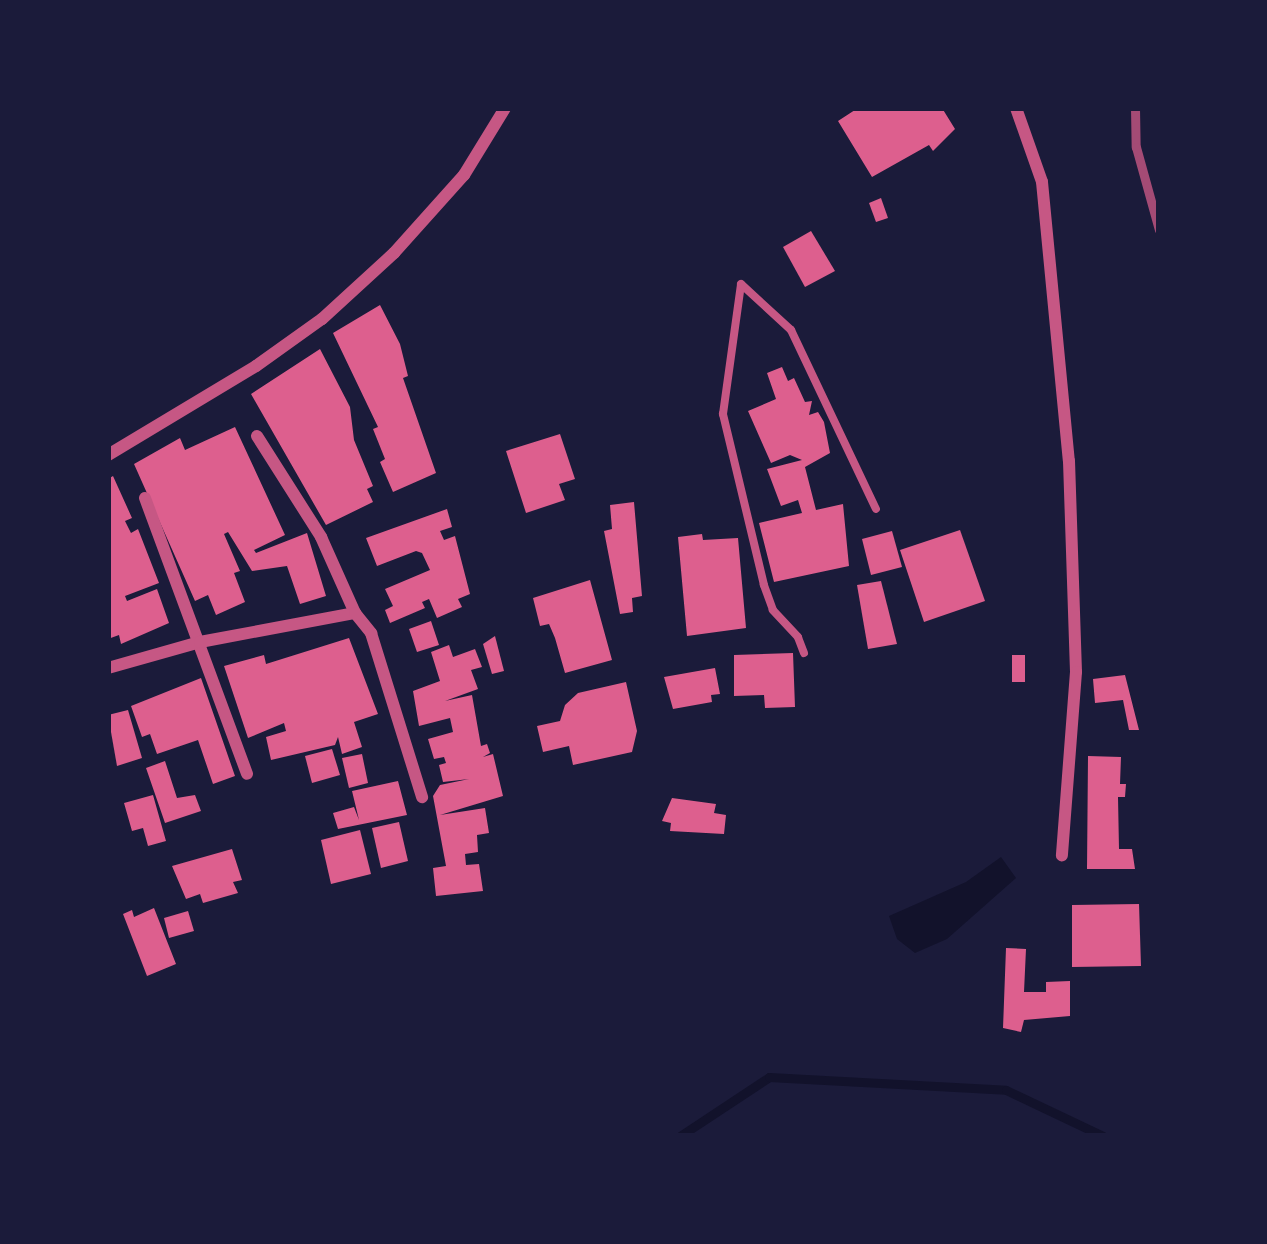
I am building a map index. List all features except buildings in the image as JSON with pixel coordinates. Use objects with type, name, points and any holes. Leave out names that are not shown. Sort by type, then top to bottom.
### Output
[{"type":"street","points":[[108,455],[256,366],[322,319],[394,253],[464,175],[505,108]]},
{"type":"street","points":[[1016,108],[1042,182],[1069,461],[1076,672],[1061,855]]},
{"type":"street","points":[[257,436],[321,537],[356,613],[371,633],[422,797]]},
{"type":"street","points":[[146,498],[247,774]]},
{"type":"street","points":[[108,668],[200,642],[356,613]]},
{"type":"lane","points":[[804,653],[798,637],[773,610],[764,585],[723,415],[741,284],[791,330],[876,509]]},
{"type":"shaded area","points":[[1001,857],[1016,878],[947,939],[915,953],[897,939],[889,916],[966,882]]},
{"type":"waterway","points":[[680,1136],[769,1077],[1006,1090],[1103,1136]]},
{"type":"railway","points":[[1135,108],[1136,147],[1159,230]]}]
